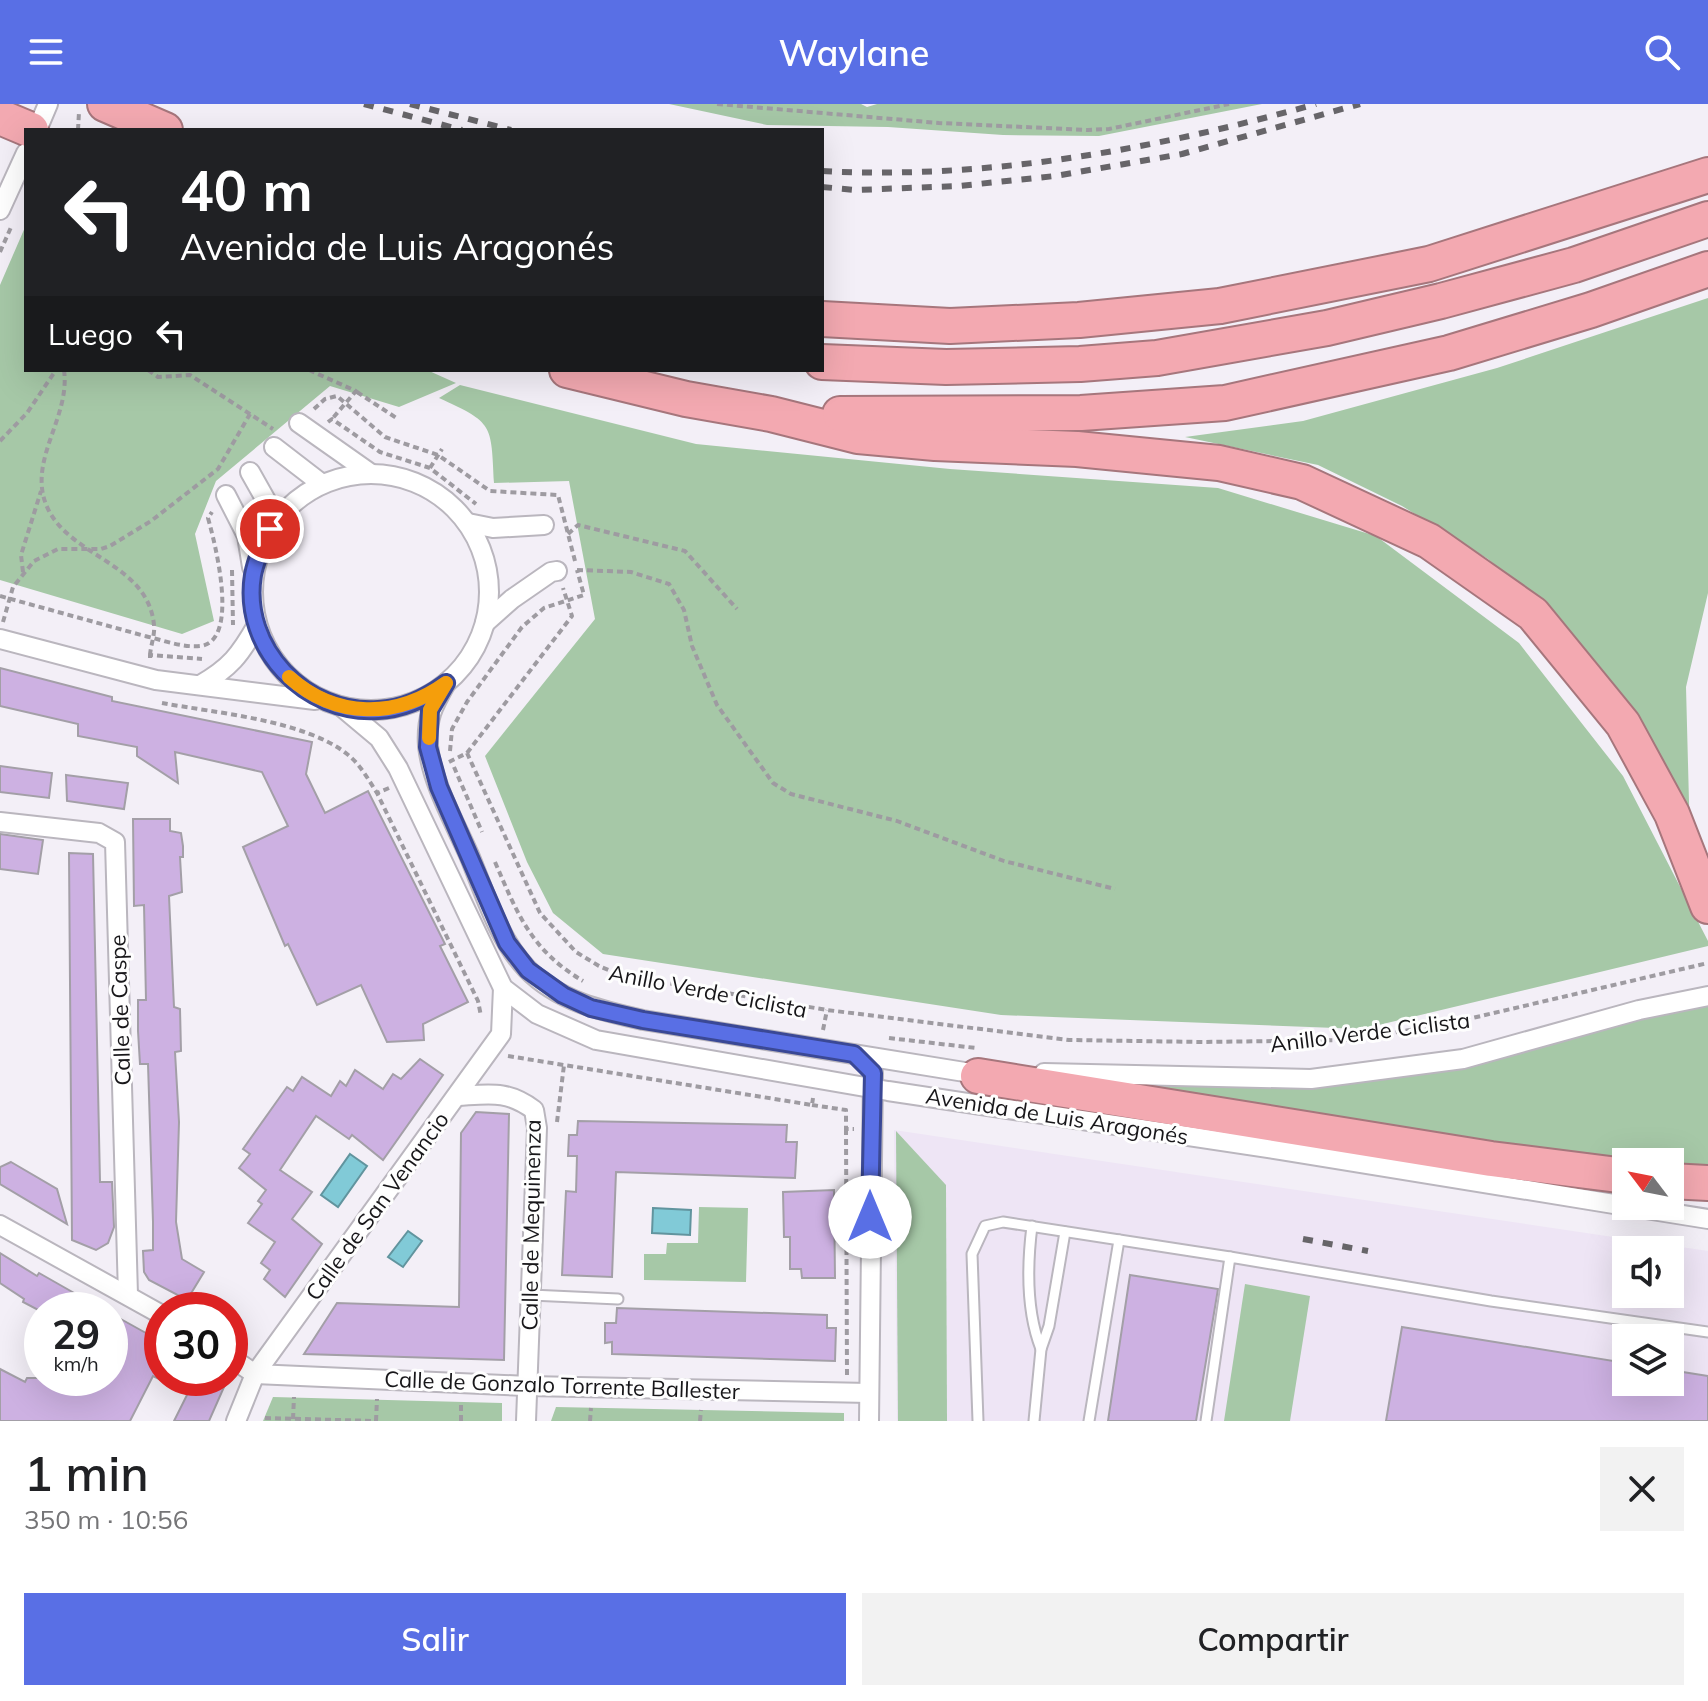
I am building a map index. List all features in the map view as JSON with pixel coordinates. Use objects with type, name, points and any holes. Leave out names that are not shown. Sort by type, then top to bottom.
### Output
[{"type":"highway","points":[[105,104],[151,124]]},
{"type":"highway","points":[[0,117],[29,128]]},
{"type":"highway","points":[[824,319],[950,326],[1079,320],[1220,306],[1429,264],[1708,175]]},
{"type":"highway","points":[[824,362],[946,367],[1080,364],[1157,358],[1327,328],[1441,301],[1574,265],[1708,219]]},
{"type":"highway","points":[[771,414],[1081,413],[1225,403],[1449,353],[1591,310],[1708,269]]},
{"type":"highway","points":[[575,372],[858,436],[935,443],[1077,449],[1219,463],[1302,482],[1429,541],[1533,614],[1623,724],[1672,814],[1708,906]]},
{"type":"highway","points":[[982,1062],[1475,1157],[1612,1174]]},
{"type":"highway","points":[[1684,1182],[1708,1183]]},
{"type":"street","points":[[35,128],[48,104]]},
{"type":"street","points":[[0,208],[24,157]]},
{"type":"street","points":[[299,423],[370,473]]},
{"type":"street","points":[[279,442],[322,484]]},
{"type":"street","points":[[250,472],[268,504],[270,529]]},
{"type":"street","points":[[0,639],[146,677],[369,710],[397,708],[423,698],[446,683],[470,656],[485,623],[490,589],[488,571],[477,538],[449,502],[425,486],[398,476],[370,473],[345,476],[322,484],[293,503],[270,529],[259,552],[253,576]]},
{"type":"street","points":[[226,495],[247,536],[253,576],[253,609],[267,649],[282,671],[301,688],[333,704],[379,738],[404,781],[503,988]]},
{"type":"street","points":[[468,523],[493,528],[544,525]]},
{"type":"street","points":[[485,623],[512,599],[557,571]]},
{"type":"street","points":[[200,685],[222,673],[240,655],[257,625]]},
{"type":"street","name":"Avenida de Luis Aragonés","points":[[446,683],[430,710],[428,747],[443,764],[439,787],[507,943],[528,970],[563,995],[591,1008],[643,1020],[896,1061],[982,1062],[1027,1072],[1311,1079],[1463,1059],[1639,1010],[1708,996]]},
{"type":"street","name":"Calle de Caspe","points":[[0,822],[99,833],[115,842],[128,1292]]},
{"type":"street","name":"Avenida de Luis Aragonés","points":[[503,988],[537,1014],[596,1040],[815,1079],[872,1081],[1612,1204]]},
{"type":"street","name":"Calle de San Venancio","points":[[236,1421],[255,1374],[501,1034],[503,988]]},
{"type":"street","points":[[854,1054],[872,1081],[869,1421]]},
{"type":"street","points":[[872,1081],[896,1061]]},
{"type":"street","name":"Calle de Mequinenza","points":[[458,1096],[516,1097],[534,1110],[537,1128],[526,1421]]},
{"type":"street","name":"Avenida de Luis Aragonés","points":[[1684,1215],[1708,1219]]},
{"type":"street","points":[[0,1225],[123,1292]]},
{"type":"street","points":[[128,1295],[144,1304]]},
{"type":"street","points":[[248,1369],[255,1374]]},
{"type":"street","name":"Calle de Gonzalo Torrente Ballester","points":[[255,1374],[528,1386],[869,1393]]},
{"type":"lane","points":[[978,1421],[972,1254],[985,1226],[1003,1222],[1491,1301],[1708,1332]]},
{"type":"lane","points":[[1032,1226],[1029,1252],[1032,1327],[1041,1349]]},
{"type":"lane","points":[[1034,1421],[1041,1349],[1049,1326],[1065,1232]]},
{"type":"lane","points":[[1089,1421],[1119,1240]]},
{"type":"lane","points":[[1206,1421],[1230,1257]]},
{"type":"lane","points":[[531,1295],[618,1299]]},
{"type":"path","points":[[78,128],[80,104]]},
{"type":"path","points":[[717,104],[939,123],[1088,130],[1109,129],[1229,104]]},
{"type":"path","points":[[0,441],[27,413],[55,372]]},
{"type":"path","points":[[23,572],[21,555],[41,491],[45,454],[65,394],[64,372]]},
{"type":"path","points":[[151,372],[158,377],[190,373],[250,414],[279,442]]},
{"type":"path","points":[[313,372],[356,391],[398,419]]},
{"type":"path","points":[[315,435],[356,391]]},
{"type":"path","points":[[299,423],[325,399],[337,396],[385,437],[438,455],[490,491],[558,495],[584,595],[544,608],[522,627],[467,702],[452,729],[443,764],[488,844]]},
{"type":"path","points":[[0,632],[13,587],[34,561],[50,551],[101,549],[135,532],[218,469],[250,414]]},
{"type":"path","points":[[332,419],[380,452],[430,468],[485,512]]},
{"type":"path","points":[[430,468],[442,449]]},
{"type":"path","points":[[41,491],[57,524],[84,548],[118,568],[140,593],[153,618],[153,638],[143,699],[284,726],[326,740],[359,765],[377,793],[478,1001],[480,1037],[493,1045]]},
{"type":"path","points":[[0,596],[181,645],[210,643],[219,635],[221,618],[219,564],[208,518],[226,495]]},
{"type":"path","points":[[567,534],[578,525],[685,551],[737,609]]},
{"type":"path","points":[[232,569],[233,630]]},
{"type":"path","points":[[577,570],[631,572],[669,584],[684,610],[692,646],[717,705],[759,767],[773,783],[791,794],[897,821],[1004,861],[1115,889]]},
{"type":"path","points":[[443,764],[467,753],[572,616],[557,571]]},
{"type":"path","points":[[150,655],[208,658]]},
{"type":"path","points":[[467,753],[540,913],[576,952],[620,975],[827,1010],[1069,1040],[1203,1042],[1351,1040],[1451,1023],[1708,963]]},
{"type":"path","points":[[377,793],[404,781]]},
{"type":"path","name":"Anillo Verde Ciclista","points":[[494,858],[518,914],[539,947],[562,968],[589,984]]},
{"type":"path","points":[[820,1049],[827,1010]]},
{"type":"path","name":"Anillo Verde Ciclista","points":[[823,1029],[837,1031]]},
{"type":"path","points":[[879,1037],[982,1062]]},
{"type":"path","points":[[496,1095],[507,1056],[812,1105],[815,1079]]},
{"type":"path","points":[[836,1392],[837,1376],[847,1375],[846,1129]]},
{"type":"path","points":[[293,1420],[294,1397]]},
{"type":"path","points":[[265,1418],[376,1421],[377,1399]]},
{"type":"path","points":[[461,1421],[462,1402]]},
{"type":"path","points":[[590,1421],[591,1408]]},
{"type":"path","points":[[700,1421],[701,1410]]},
{"type":"shaded area","points":[[894,1130],[1612,1237],[1612,1308],[1684,1308],[1684,1247],[1708,1251],[1708,1421],[897,1421]]},
{"type":"green space","points":[[669,104],[861,104],[867,107],[877,104],[1262,104],[1099,136],[767,125]]},
{"type":"green space","points":[[24,230],[24,372],[431,372],[456,383],[399,407],[330,386],[216,481],[195,534],[214,621],[182,634],[0,580],[0,285]]},
{"type":"green space","points":[[1708,298],[1708,593],[1686,687],[1690,840],[1635,712],[1557,617],[1488,559],[1402,506],[1318,465],[1185,437],[1303,421],[1497,368]]},
{"type":"green space","points":[[460,385],[696,444],[950,469],[1218,488],[1376,536],[1519,643],[1623,776],[1708,946],[1362,1029],[1001,1015],[603,954],[553,913],[527,862],[485,756],[595,619],[569,481],[494,483],[492,448],[486,428],[480,420],[439,398]]},
{"type":"green space","points":[[1708,1003],[1708,1170],[1684,1169],[1684,1148],[1612,1148],[1612,1160],[1156,1087],[1156,1084],[1237,1087],[1317,1085]]},
{"type":"green space","points":[[896,1131],[946,1185],[947,1421],[898,1421]]},
{"type":"green space","points":[[699,1207],[748,1208],[746,1282],[644,1280],[644,1254],[666,1254],[667,1243],[698,1243]]},
{"type":"green space","points":[[1245,1284],[1310,1296],[1290,1421],[1224,1421]]},
{"type":"green space","points":[[273,1397],[502,1403],[502,1421],[263,1421]]},
{"type":"green space","points":[[556,1407],[844,1413],[844,1421],[551,1421]]},
{"type":"water","points":[[350,1154],[367,1166],[338,1207],[321,1195]]},
{"type":"water","points":[[653,1208],[691,1210],[690,1235],[652,1233]]},
{"type":"water","points":[[408,1231],[422,1241],[403,1267],[388,1257]]},
{"type":"building","points":[[0,668],[112,697],[112,701],[312,742],[306,774],[325,813],[368,791],[445,944],[440,946],[468,1002],[423,1024],[424,1040],[387,1042],[361,985],[317,1005],[288,944],[285,946],[243,847],[288,826],[262,772],[175,752],[178,783],[137,756],[137,747],[78,736],[78,724],[0,706]]},
{"type":"building","points":[[0,766],[52,773],[49,798],[0,792]]},
{"type":"building","points":[[66,775],[128,783],[124,809],[67,801]]},
{"type":"building","points":[[133,819],[170,819],[170,831],[181,833],[183,846],[183,857],[180,857],[182,892],[169,896],[174,1007],[180,1009],[181,1051],[175,1052],[179,1122],[176,1222],[182,1259],[204,1272],[192,1292],[172,1292],[149,1280],[144,1272],[143,1251],[153,1250],[153,1222],[148,1064],[140,1064],[138,1031],[138,1000],[146,1000],[144,905],[134,906]]},
{"type":"building","points":[[0,834],[43,840],[38,874],[0,869]]},
{"type":"building","points":[[69,853],[93,854],[100,1182],[112,1182],[114,1227],[108,1243],[96,1250],[72,1240]]},
{"type":"building","points":[[420,1059],[443,1075],[383,1160],[352,1135],[349,1139],[316,1116],[280,1170],[312,1192],[292,1219],[322,1244],[285,1297],[264,1279],[270,1270],[261,1263],[275,1242],[248,1223],[262,1204],[258,1201],[266,1190],[239,1168],[250,1154],[243,1149],[287,1087],[293,1091],[302,1077],[331,1096],[340,1081],[346,1086],[355,1070],[383,1089],[393,1074],[401,1079]]},
{"type":"building","points":[[476,1112],[509,1114],[504,1360],[304,1354],[337,1303],[459,1307],[461,1133]]},
{"type":"building","points":[[578,1121],[787,1125],[786,1142],[797,1142],[795,1178],[616,1172],[612,1277],[562,1275],[566,1191],[576,1192],[577,1156],[568,1156],[569,1135],[577,1135]]},
{"type":"building","points":[[11,1162],[57,1189],[67,1224],[0,1184],[0,1167]]},
{"type":"building","points":[[834,1190],[835,1278],[802,1278],[801,1269],[790,1269],[790,1237],[784,1237],[783,1192]]},
{"type":"building","points":[[0,1253],[37,1276],[39,1273],[72,1292],[24,1292],[24,1299],[0,1283]]},
{"type":"building","points":[[1130,1275],[1218,1289],[1196,1421],[1108,1421]]},
{"type":"building","points":[[617,1308],[827,1315],[827,1328],[836,1328],[835,1361],[612,1354],[612,1342],[605,1343],[605,1323],[616,1323]]},
{"type":"building","points":[[128,1323],[144,1332],[144,1394],[130,1421],[0,1421],[0,1369],[24,1381],[24,1396],[128,1396]]},
{"type":"building","points":[[1402,1327],[1612,1361],[1612,1396],[1684,1396],[1684,1372],[1708,1376],[1708,1421],[1386,1421]]},
{"type":"building","points":[[186,1396],[220,1396],[209,1421],[174,1421]]},
{"type":"railway","points":[[364,104],[454,128]]},
{"type":"railway","points":[[410,104],[503,128]]},
{"type":"railway","points":[[824,171],[947,171],[1072,158],[1195,135],[1316,104]]},
{"type":"railway","points":[[824,187],[856,190],[959,186],[1055,176],[1182,154],[1360,104]]},
{"type":"railway","points":[[1303,1239],[1368,1251]]},
{"type":"slow traffic","points":[[289,677],[324,701],[360,710],[397,708],[431,694],[446,683],[430,710],[429,738]]},
{"type":"route","points":[[270,529],[259,552],[253,576],[253,609],[267,649],[282,671],[301,688],[342,707],[379,710],[415,702],[446,683],[430,710],[428,747],[439,787],[507,943],[528,970],[563,995],[591,1008],[643,1020],[854,1054],[873,1073],[870,1217]]}]
